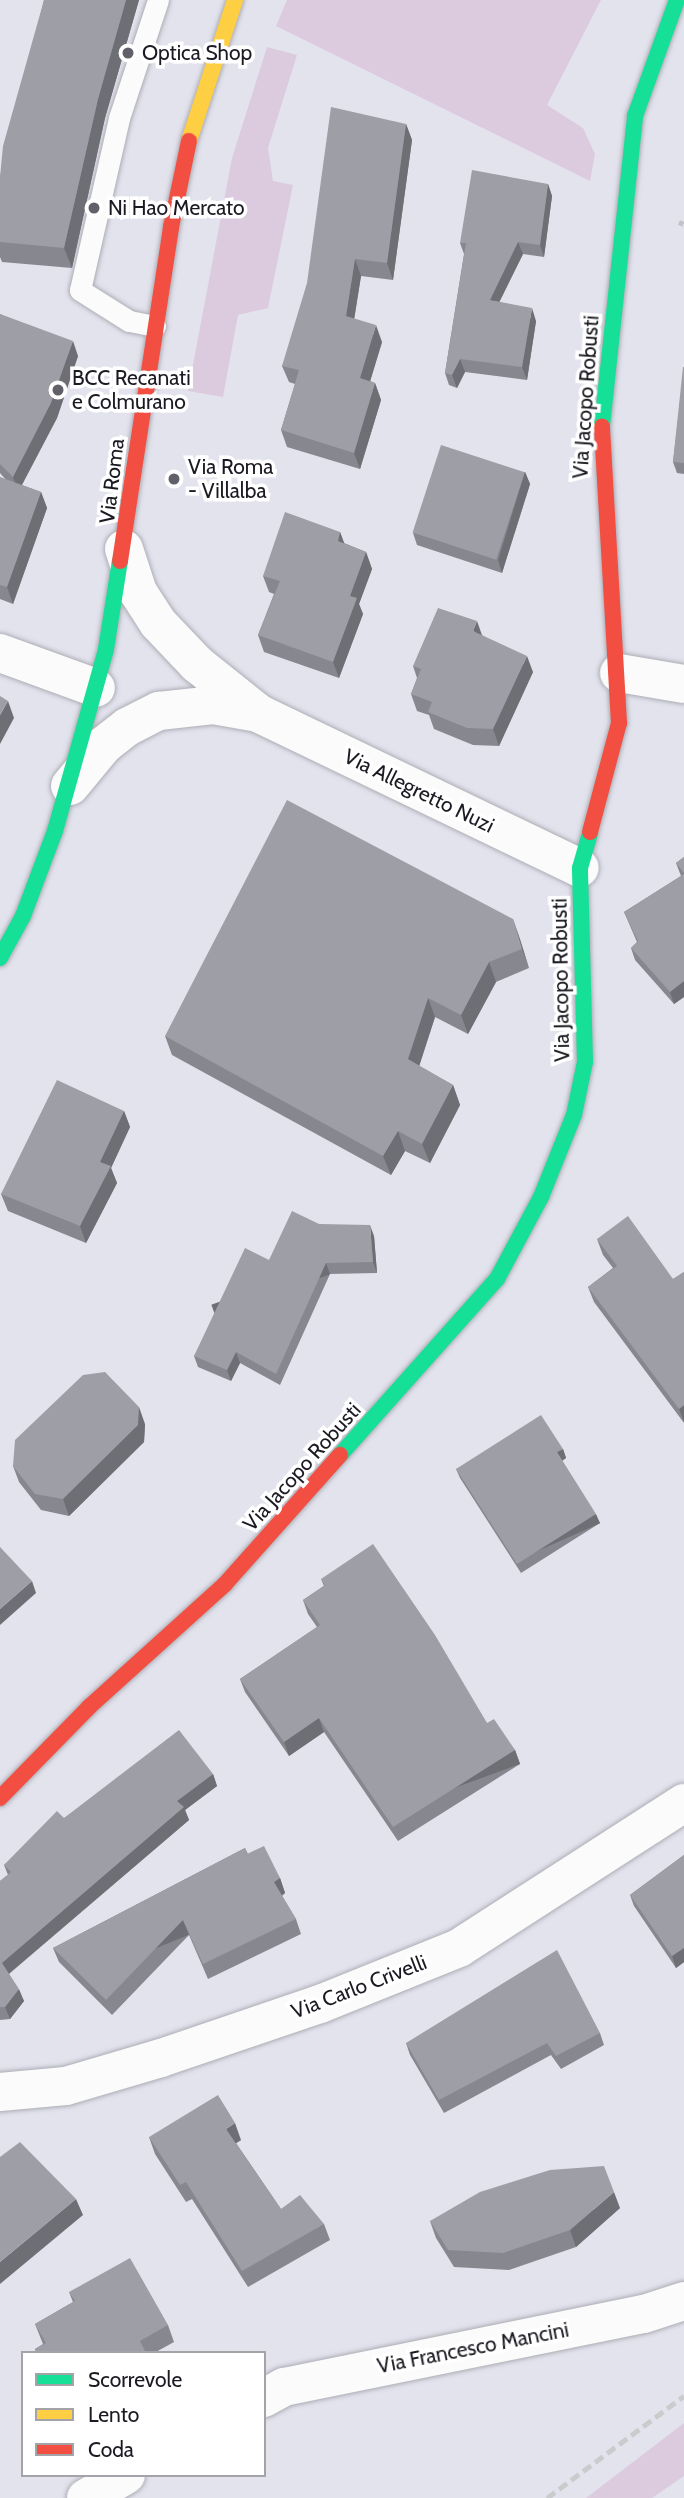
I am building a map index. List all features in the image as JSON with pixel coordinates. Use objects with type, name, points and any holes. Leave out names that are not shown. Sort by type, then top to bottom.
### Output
[{"type":"street","name":"Via Roma","points":[[0,958],[23,916],[70,786],[96,688],[124,550],[155,326],[191,130],[235,0]]},
{"type":"street","name":"Via Jacopo Robusti","points":[[0,1798],[89,1707],[225,1584],[497,1279],[541,1197],[574,1115],[585,1062],[580,868],[619,723],[619,673],[604,533],[601,436],[635,116],[677,0]]},
{"type":"street","name":"Via Allegretto Nuzi","points":[[124,550],[138,592],[158,623],[197,664],[258,713],[580,868]]},
{"type":"street","points":[[0,653],[96,688]]},
{"type":"street","points":[[619,673],[684,684]]},
{"type":"street","name":"Via Allegretto Nuzi","points":[[70,786],[104,745],[159,711],[213,705],[258,713]]},
{"type":"street","name":"Via Carlo Crivelli","points":[[0,2092],[66,2086],[161,2058],[320,2004],[458,1948],[684,1803]]},
{"type":"street","name":"Via Francesco Mancini","points":[[266,2397],[284,2387],[644,2314],[684,2301]]},
{"type":"street","points":[[86,2498],[123,2477]]},
{"type":"lane","points":[[155,326],[130,321],[80,290],[119,118],[158,0]]},
{"type":"shaded area","points":[[287,0],[601,0],[547,105],[583,128],[595,154],[590,181],[276,26]]},
{"type":"shaded area","points":[[267,47],[297,55],[268,148],[273,181],[293,185],[268,308],[238,315],[223,397],[188,391],[232,158]]},
{"type":"shaded area","points":[[684,2423],[684,2476],[652,2498],[586,2498]]},
{"type":"building","points":[[44,0],[126,0],[98,99],[64,248],[0,242],[3,146]]},
{"type":"building","points":[[331,107],[406,124],[387,263],[355,259],[346,316],[376,325],[360,378],[375,383],[354,453],[281,430],[299,370],[282,366],[307,283]]},
{"type":"building","points":[[472,170],[548,184],[540,245],[518,242],[490,300],[532,308],[522,367],[460,359],[452,375],[445,373],[466,243],[460,243]]},
{"type":"building","points":[[0,314],[73,341],[51,403],[13,477],[0,464]]},
{"type":"building","points":[[684,367],[684,463],[673,462]]},
{"type":"building","points":[[441,445],[525,472],[496,560],[413,532]]},
{"type":"building","points":[[0,477],[41,492],[7,587],[0,585]]},
{"type":"building","points":[[285,512],[340,532],[338,541],[366,552],[350,596],[357,598],[333,662],[258,635],[280,581],[263,576]]},
{"type":"building","points":[[438,608],[477,621],[473,631],[527,656],[493,729],[467,728],[428,712],[432,702],[411,694],[421,669],[413,666]]},
{"type":"building","points":[[0,696],[8,701],[0,715]]},
{"type":"building","points":[[287,800],[513,919],[522,949],[489,962],[461,1015],[428,998],[408,1059],[453,1085],[422,1144],[398,1131],[383,1156],[165,1036]]},
{"type":"building","points":[[684,857],[684,873],[676,863]]},
{"type":"building","points":[[684,874],[684,981],[670,992],[631,948],[638,941],[624,912]]},
{"type":"building","points":[[57,1080],[124,1111],[100,1162],[111,1166],[80,1226],[1,1194]]},
{"type":"building","points":[[292,1211],[319,1224],[370,1225],[373,1262],[326,1263],[276,1374],[236,1352],[227,1370],[194,1356],[245,1248],[269,1260]]},
{"type":"building","points":[[628,1216],[673,1279],[684,1272],[684,1405],[679,1409],[588,1287],[617,1266],[597,1239]]},
{"type":"building","points":[[105,1372],[139,1407],[138,1425],[63,1499],[35,1494],[13,1466],[15,1440],[83,1375]]},
{"type":"building","points":[[541,1415],[563,1449],[557,1452],[596,1514],[517,1564],[456,1469]]},
{"type":"building","points":[[373,1544],[435,1635],[487,1723],[494,1719],[515,1750],[393,1827],[319,1718],[284,1742],[240,1679],[320,1625],[303,1600],[325,1585],[321,1579]]},
{"type":"building","points":[[0,1547],[32,1581],[0,1609]]},
{"type":"building","points":[[179,1730],[213,1774],[177,1801],[184,1807],[2,1963],[19,1989],[5,2007],[0,2007],[0,1881],[11,1872],[4,1865],[57,1811],[64,1818]]},
{"type":"building","points":[[264,1846],[280,1878],[274,1882],[296,1919],[203,1964],[183,1920],[106,2000],[53,1948],[245,1848],[247,1854]]},
{"type":"building","points":[[684,1855],[684,1948],[672,1956],[630,1895]]},
{"type":"building","points":[[557,1950],[600,2033],[556,2056],[547,2043],[439,2100],[406,2043]]},
{"type":"building","points":[[218,2095],[235,2123],[226,2129],[281,2209],[300,2195],[324,2224],[242,2271],[186,2182],[180,2185],[149,2137]]},
{"type":"building","points":[[20,2142],[76,2199],[0,2262],[0,2157]]},
{"type":"building","points":[[604,2166],[614,2192],[570,2230],[503,2253],[448,2250],[430,2221],[480,2192],[550,2170]]},
{"type":"building","points":[[130,2258],[168,2325],[140,2341],[145,2351],[36,2351],[35,2349],[46,2343],[35,2324],[75,2301],[69,2292]]},
{"type":"railway","points":[[547,2498],[684,2396]]},
{"type":"traffic: fast","points":[[602,426],[635,116],[677,0]]},
{"type":"traffic: fast","points":[[0,958],[23,916],[55,831],[106,649],[120,561]]},
{"type":"traffic: fast","points":[[340,1455],[497,1279],[541,1197],[574,1115],[585,1062],[580,868],[590,832]]},
{"type":"traffic: slow","points":[[189,141],[235,0]]},
{"type":"traffic: jam","points":[[120,561],[171,227],[189,141]]},
{"type":"traffic: jam","points":[[590,832],[619,723],[602,426]]},
{"type":"traffic: jam","points":[[0,1798],[89,1707],[225,1584],[340,1455]]},
{"type":"place","name":"Optica Shop","points":[[128,53]]},
{"type":"place","name":"Ni Hao Mercato","points":[[94,208]]},
{"type":"place","name":"BCC Recanati e Colmurano","points":[[58,390]]},
{"type":"place","name":"Via Roma - Villalba","points":[[174,479]]}]
